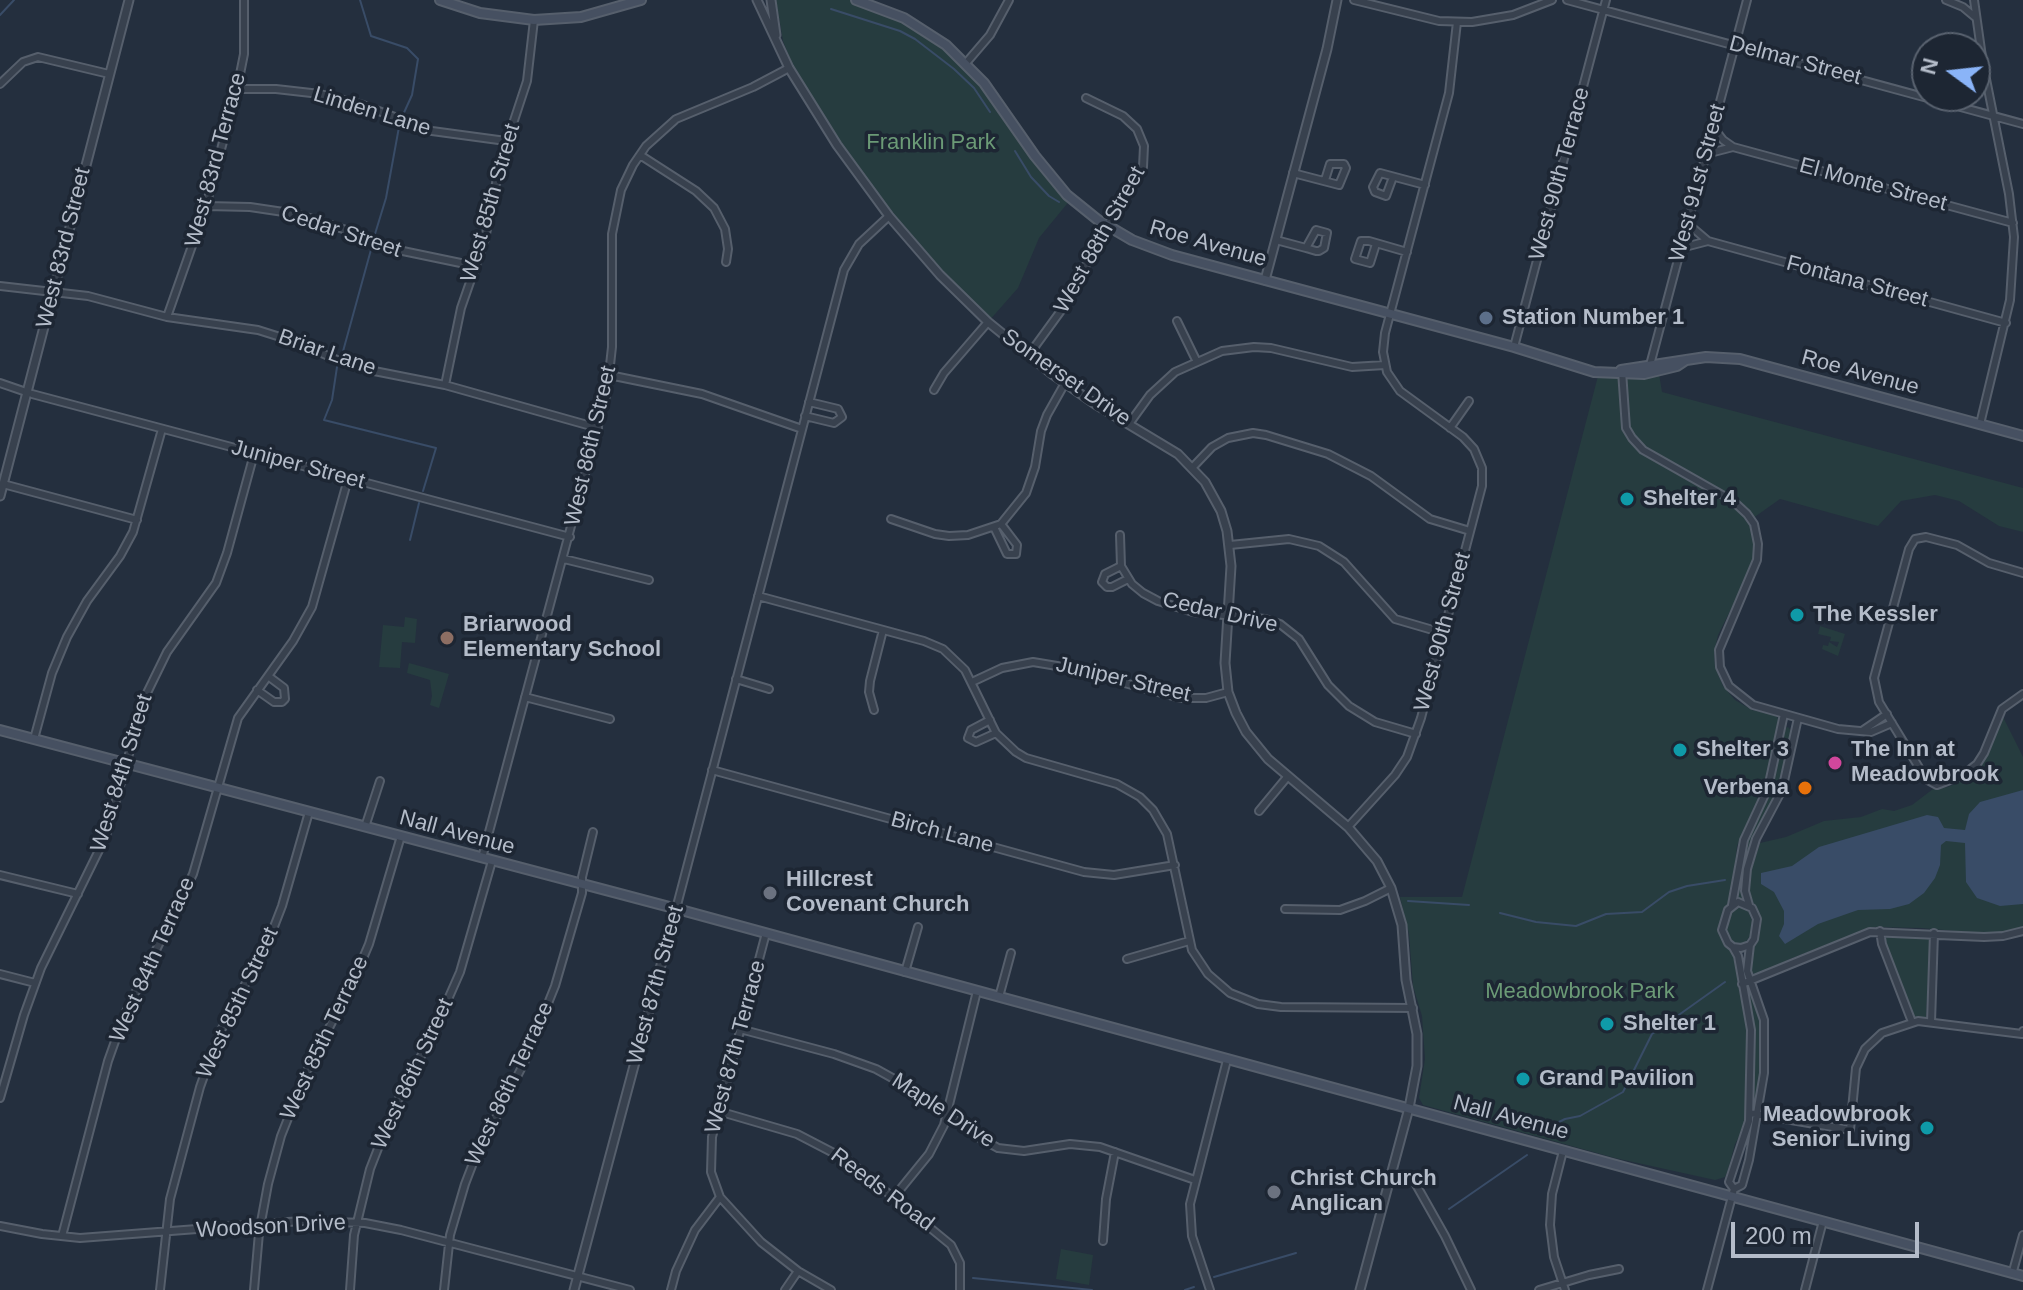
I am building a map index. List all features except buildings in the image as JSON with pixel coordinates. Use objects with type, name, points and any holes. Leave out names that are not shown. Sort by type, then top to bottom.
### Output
[{"type":"main road","points":[[440,0],[480,13],[534,20],[581,17],[641,0]]},
{"type":"main road","name":"Roe Avenue","points":[[856,0],[881,5],[922,28],[966,63],[984,83],[1054,181],[1071,199],[1107,226],[1153,249],[1588,368],[1656,372],[1686,360]]},
{"type":"main road","name":"Roe Avenue","points":[[1622,372],[1675,360],[1706,357],[1740,359],[2023,436]]},
{"type":"main road","name":"Nall Avenue","points":[[0,730],[766,933],[2020,1273]]},
{"type":"street","name":"West 83rd Street","points":[[0,495],[129,0]]},
{"type":"street","name":"West 83rd Terrace","points":[[167,317],[206,206],[237,89],[244,54],[244,0]]},
{"type":"street","name":"Somerset Drive","points":[[757,0],[789,68],[837,145],[889,216],[940,275],[1028,356],[1065,383],[1170,448],[1205,482],[1221,511],[1230,545],[1225,652],[1228,692],[1236,713],[1257,747],[1348,827],[1377,861],[1391,888],[1402,925],[1406,980],[1417,1034],[1417,1066],[1409,1108]]},
{"type":"street","points":[[771,0],[778,45]]},
{"type":"street","points":[[966,63],[990,35],[1009,0]]},
{"type":"street","points":[[1265,280],[1327,49],[1337,0]]},
{"type":"street","points":[[1354,0],[1419,17],[1457,22],[1513,15],[1552,0]]},
{"type":"street","name":"Delmar Street","points":[[1567,0],[2023,124]]},
{"type":"street","name":"West 90th Terrace","points":[[1514,347],[1606,0]]},
{"type":"street","name":"West 91st Street","points":[[1650,365],[1747,0]]},
{"type":"street","points":[[1947,0],[1959,0]]},
{"type":"street","points":[[1947,0],[1975,17]]},
{"type":"street","points":[[1974,0],[2013,223],[2012,284],[2006,323],[1980,424]]},
{"type":"street","name":"West 85th Street","points":[[445,385],[458,320],[485,239],[506,141],[527,81],[534,20]]},
{"type":"street","points":[[1129,424],[1161,383],[1196,360],[1222,351],[1254,347],[1287,351],[1352,367],[1385,365],[1383,344],[1452,79],[1457,22]]},
{"type":"street","points":[[0,84],[23,62],[38,57],[109,74]]},
{"type":"street","name":"West 86th Street","points":[[482,858],[598,428],[613,337],[611,245],[613,219],[621,190],[640,155],[655,136],[676,119],[753,87],[789,68]]},
{"type":"street","name":"Linden Lane","points":[[237,89],[320,94],[360,104],[432,131],[506,141]]},
{"type":"street","name":"West 88th Street","points":[[1028,356],[1068,301],[1107,226],[1139,175],[1145,157],[1137,129],[1130,121],[1086,98]]},
{"type":"street","name":"El Monte Street","points":[[1713,127],[1733,147],[2013,223]]},
{"type":"street","name":"El Monte Street","points":[[1706,154],[1733,147]]},
{"type":"street","points":[[640,155],[696,191],[714,208],[725,229],[726,262]]},
{"type":"street","points":[[1293,173],[1325,180]]},
{"type":"street","points":[[1393,177],[1425,185]]},
{"type":"street","name":"Cedar Street","points":[[206,206],[250,207],[297,214],[398,250],[475,266]]},
{"type":"street","name":"West 87th Street","points":[[574,1290],[847,262],[859,244],[889,216]]},
{"type":"street","name":"Fontana Street","points":[[1688,224],[1708,241],[2006,323]]},
{"type":"street","points":[[1276,240],[1306,248]]},
{"type":"street","name":"Fontana Street","points":[[1681,248],[1708,241]]},
{"type":"street","points":[[1376,244],[1407,252]]},
{"type":"street","name":"Briar Lane","points":[[0,286],[99,298],[167,317],[258,330],[364,369],[445,385],[598,428]]},
{"type":"street","points":[[1177,321],[1196,360]]},
{"type":"street","points":[[934,390],[988,322]]},
{"type":"street","name":"West 90th Street","points":[[1348,827],[1402,766],[1416,734],[1482,486],[1482,468],[1474,449],[1400,391],[1385,365]]},
{"type":"street","points":[[1622,372],[1626,428],[1643,450],[1733,501],[1754,524],[1757,560],[1743,598],[1722,639],[1720,667],[1726,681],[1739,696],[1753,705],[1838,729],[1877,731],[1892,723]]},
{"type":"street","points":[[609,375],[702,394],[802,429]]},
{"type":"street","name":"Juniper Street","points":[[0,383],[570,537]]},
{"type":"street","points":[[891,519],[949,536],[968,535],[997,526],[1026,493],[1035,467],[1041,431],[1065,383]]},
{"type":"street","points":[[1450,428],[1469,401]]},
{"type":"street","points":[[805,416],[834,423],[842,417],[838,409],[809,402]]},
{"type":"street","points":[[34,739],[52,673],[67,637],[87,601],[120,556],[137,520],[162,429]]},
{"type":"street","points":[[1192,468],[1212,447],[1228,438],[1253,433],[1266,435],[1328,454],[1371,476],[1430,519],[1470,531]]},
{"type":"street","name":"West 84th Street","points":[[0,1098],[35,983],[106,836],[153,677],[167,652],[207,598],[225,562],[254,454]]},
{"type":"street","name":"West 84th Terrace","points":[[62,1236],[117,1033],[137,985],[193,874],[233,727],[293,641],[312,607],[348,479]]},
{"type":"street","points":[[3,484],[137,520]]},
{"type":"street","name":"Cedar Drive","points":[[1120,535],[1121,566],[1128,579],[1143,593],[1178,608],[1265,619],[1286,627],[1299,639],[1328,685],[1349,706],[1375,722],[1416,734]]},
{"type":"street","points":[[2023,573],[1989,563],[1957,545],[1926,537],[1915,539],[1909,549],[1875,674],[1877,696],[1892,723],[1926,779],[1937,785],[1963,775],[1977,764],[2002,709],[2023,694]]},
{"type":"street","points":[[1230,545],[1276,539],[1304,541],[1319,546],[1344,562],[1395,619],[1443,633]]},
{"type":"street","points":[[564,559],[649,580]]},
{"type":"street","points":[[1121,566],[1105,574],[1102,582],[1107,587],[1128,579]]},
{"type":"street","points":[[758,596],[924,641],[943,649],[959,662],[996,733],[1005,743],[1026,758],[1107,780],[1140,797],[1156,814],[1167,834],[1189,941],[1199,962],[1218,985],[1258,1004],[1413,1008]]},
{"type":"street","points":[[874,710],[869,692],[870,681],[883,630]]},
{"type":"street","name":"Juniper Street","points":[[972,682],[1002,668],[1033,662],[1057,665],[1180,698],[1206,698],[1228,692]]},
{"type":"street","points":[[257,690],[274,702],[285,699],[284,688],[268,676]]},
{"type":"street","points":[[736,679],[769,689]]},
{"type":"street","points":[[525,697],[610,719]]},
{"type":"street","points":[[1707,1290],[1733,1193],[1742,1185],[1759,1113],[1764,1073],[1765,1028],[1762,1012],[1746,983],[1738,956],[1722,930],[1724,917],[1732,905],[1744,840],[1768,788],[1784,714]]},
{"type":"street","points":[[1862,731],[1887,714]]},
{"type":"street","points":[[1733,1193],[1729,1182],[1750,1113],[1751,1030],[1746,983],[1747,960],[1757,925],[1745,891],[1747,869],[1756,839],[1782,790],[1798,718]]},
{"type":"street","points":[[990,720],[971,730],[968,738],[976,742],[996,733]]},
{"type":"street","name":"Birch Lane","points":[[712,770],[1084,872],[1114,875],[1175,865]]},
{"type":"street","points":[[1259,811],[1288,776]]},
{"type":"street","points":[[365,827],[380,781]]},
{"type":"street","name":"West 85th Street","points":[[160,1290],[164,1233],[172,1190],[207,1065],[282,906],[309,812]]},
{"type":"street","name":"West 86th Terrace","points":[[444,1290],[456,1210],[475,1158],[539,1031],[564,959],[593,832]]},
{"type":"street","name":"West 85th Terrace","points":[[254,1290],[260,1225],[284,1126],[306,1073],[369,944],[401,836]]},
{"type":"street","name":"West 86th Street","points":[[350,1290],[363,1191],[380,1139],[460,972],[492,861]]},
{"type":"street","points":[[0,875],[78,894]]},
{"type":"street","points":[[1285,909],[1340,910],[1391,888]]},
{"type":"street","points":[[1732,905],[1738,902],[1749,905]]},
{"type":"street","points":[[905,972],[918,927]]},
{"type":"street","points":[[1746,983],[1861,935],[1880,931],[1993,937],[2023,931]]},
{"type":"street","points":[[1880,931],[1882,944],[1912,1022]]},
{"type":"street","name":"West 87th Terrace","points":[[720,1197],[710,1163],[712,1137],[766,933]]},
{"type":"street","points":[[1931,1022],[1934,933]]},
{"type":"street","points":[[1127,959],[1189,941]]},
{"type":"street","points":[[1733,947],[1750,945]]},
{"type":"street","points":[[999,997],[1011,953]]},
{"type":"street","points":[[0,974],[35,983]]},
{"type":"street","points":[[894,1197],[929,1154],[944,1125],[977,991]]},
{"type":"street","points":[[1750,1113],[1850,1130],[1855,1074],[1861,1055],[1875,1038],[1912,1022],[2022,1033]]},
{"type":"street","name":"Maple Drive","points":[[740,1029],[854,1060],[900,1082],[990,1145],[1009,1151],[1070,1144],[1100,1147],[1195,1180]]},
{"type":"street","points":[[1210,1290],[1192,1236],[1190,1204],[1227,1060]]},
{"type":"street","points":[[1360,1290],[1409,1108]]},
{"type":"street","name":"Reeds Road","points":[[718,1111],[782,1129],[816,1142],[849,1161],[951,1245],[960,1263],[960,1290]]},
{"type":"street","points":[[1563,1151],[1552,1194],[1550,1225],[1554,1257],[1564,1286]]},
{"type":"street","points":[[1103,1241],[1106,1199],[1115,1152]]},
{"type":"street","points":[[1391,1172],[1414,1181],[1471,1290]]},
{"type":"street","points":[[671,1290],[676,1271],[695,1230],[720,1197],[761,1242],[798,1271],[831,1290]]},
{"type":"street","name":"Woodson Drive","points":[[0,1226],[62,1236],[107,1237],[326,1221],[357,1223],[401,1230],[630,1290]]},
{"type":"street","points":[[1805,1290],[1823,1221]]},
{"type":"street","points":[[2020,1273],[2023,1235]]},
{"type":"street","points":[[1539,1290],[1564,1286],[1619,1269]]},
{"type":"street","points":[[785,1290],[798,1271]]},
{"type":"green space","name":"Franklin Park","points":[[776,0],[856,0],[904,18],[966,63],[1071,199],[1039,238],[1018,288],[988,322],[907,239],[803,91],[783,41]]},
{"type":"green space","name":"Meadowbrook Park","points":[[1659,374],[1662,392],[2023,488],[2023,532],[1999,526],[1959,501],[1935,495],[1901,501],[1878,526],[1780,499],[1749,521],[1755,541],[1754,559],[1742,592],[1718,635],[1715,667],[1723,686],[1735,700],[1752,710],[1776,715],[1779,721],[1768,775],[1737,846],[1732,898],[1720,920],[1724,942],[1736,958],[1745,1014],[1749,1051],[1746,1099],[1749,1101],[1746,1124],[1735,1144],[1725,1177],[1715,1180],[1615,1158],[1423,1105],[1419,1098],[1425,1059],[1422,1016],[1413,986],[1409,934],[1400,897],[1462,897],[1598,376]]},
{"type":"green space","points":[[405,617],[417,619],[415,643],[402,642],[400,668],[379,667],[383,625],[404,627]]},
{"type":"green space","points":[[1820,626],[1845,634],[1838,656],[1822,649],[1829,642],[1837,647],[1839,642],[1818,634]]},
{"type":"green space","points":[[409,663],[449,674],[439,708],[430,705],[430,680],[407,673]]},
{"type":"green space","points":[[2003,717],[2023,757],[2023,928],[1989,934],[1874,927],[1790,959],[1766,972],[1758,975],[1752,973],[1749,964],[1751,951],[1760,925],[1747,884],[1760,843],[1786,837],[1824,821],[1861,817],[1882,809],[1894,811],[1912,805],[1933,789],[1948,787],[1965,779],[1983,763]]},
{"type":"green space","points":[[1788,727],[1792,732],[1783,779],[1746,861],[1743,900],[1737,899],[1747,838],[1768,793],[1784,729]]},
{"type":"green space","points":[[1740,905],[1748,910],[1753,924],[1752,933],[1743,946],[1730,939],[1726,927],[1732,910]]},
{"type":"green space","points":[[1888,935],[1930,939],[1926,1017],[1914,1017],[1884,940]]},
{"type":"green space","points":[[1748,994],[1753,996],[1762,1022],[1762,1072],[1757,1108],[1754,1109],[1753,1023]]},
{"type":"green space","points":[[1061,1249],[1093,1255],[1089,1285],[1056,1279]]},
{"type":"water","points":[[2023,790],[2023,904],[2000,906],[1977,898],[1966,882],[1965,843],[1946,841],[1941,845],[1940,865],[1935,878],[1924,893],[1909,904],[1890,909],[1858,910],[1818,924],[1785,944],[1779,936],[1784,924],[1784,911],[1774,892],[1761,884],[1761,873],[1792,866],[1819,847],[1927,815],[1938,817],[1944,828],[1965,830],[1969,814],[1980,802]]},
{"type":"waterway","points":[[0,15],[14,0]]},
{"type":"waterway","points":[[360,0],[371,36],[407,48],[418,59],[412,95],[402,117]]},
{"type":"waterway","points":[[831,9],[900,31],[915,39],[974,88],[990,112]]},
{"type":"waterway","points":[[375,234],[386,198],[399,127]]},
{"type":"waterway","points":[[1015,151],[1031,177],[1059,202]]},
{"type":"waterway","points":[[342,355],[372,246]]},
{"type":"waterway","points":[[337,367],[332,400],[324,420],[436,448],[423,491]]},
{"type":"waterway","points":[[410,540],[419,503]]},
{"type":"waterway","points":[[1500,913],[1536,922],[1576,926],[1606,914],[1642,912],[1669,892],[1725,880]]},
{"type":"waterway","points":[[1408,901],[1469,905]]},
{"type":"waterway","points":[[1545,1129],[1565,1119],[1580,1116],[1623,1092],[1652,1034],[1725,982]]},
{"type":"waterway","points":[[1449,1209],[1527,1155]]},
{"type":"waterway","points":[[1214,1277],[1296,1253]]},
{"type":"waterway","points":[[973,1278],[1092,1290]]},
{"type":"waterway","points":[[1185,1290],[1194,1287]]},
{"type":"place","name":"Station Number 1","points":[[1486,318]]},
{"type":"place","name":"Shelter 4","points":[[1627,499]]},
{"type":"place","name":"The Kessler","points":[[1797,615]]},
{"type":"place","name":"Briarwood Elementary School","points":[[447,638]]},
{"type":"place","name":"Shelter 3","points":[[1680,750]]},
{"type":"place","name":"The Inn at Meadowbrook","points":[[1835,763]]},
{"type":"place","name":"Verbena","points":[[1805,788]]},
{"type":"place","name":"Hillcrest Covenant Church","points":[[770,893]]},
{"type":"place","name":"Shelter 1","points":[[1607,1024]]},
{"type":"place","name":"Grand Pavilion","points":[[1523,1079]]},
{"type":"place","name":"Meadowbrook Senior Living","points":[[1927,1128]]},
{"type":"place","name":"Christ Church Anglican","points":[[1274,1192]]}]
